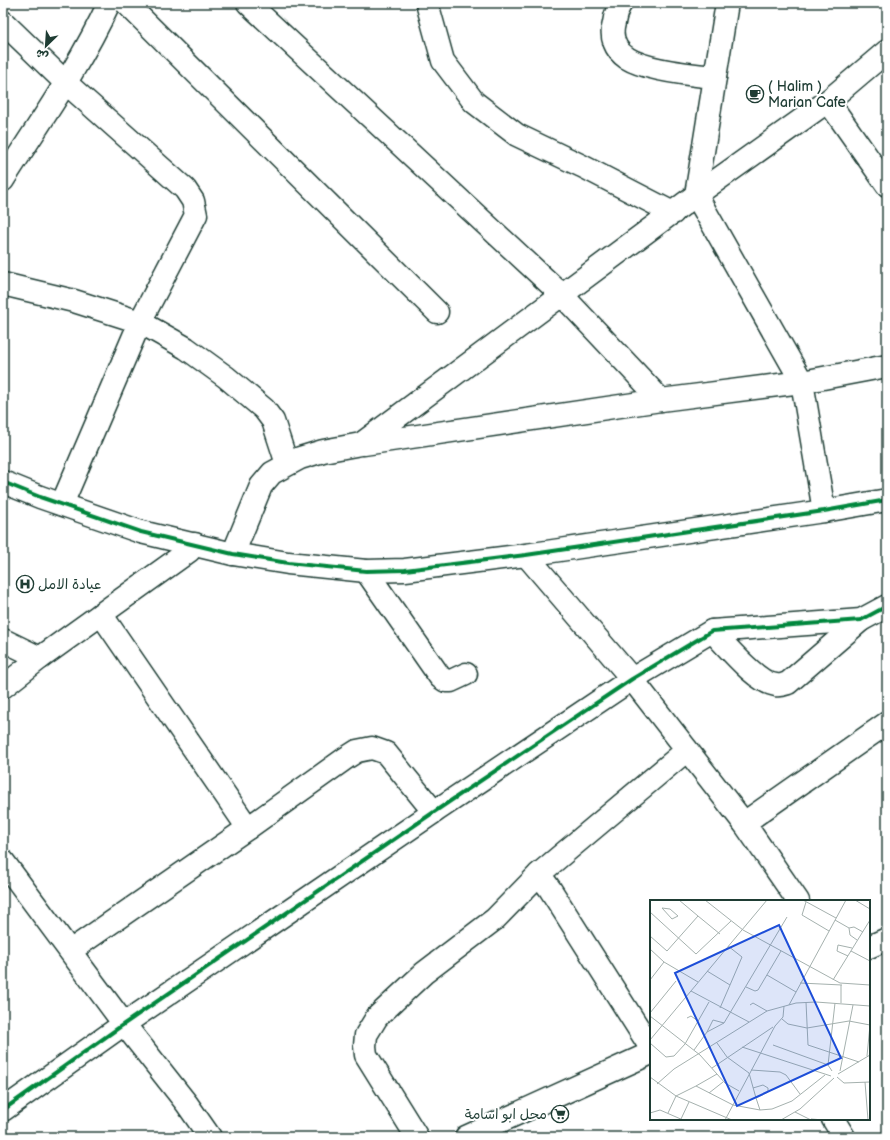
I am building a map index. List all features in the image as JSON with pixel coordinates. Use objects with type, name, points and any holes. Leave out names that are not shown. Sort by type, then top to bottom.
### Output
[{"type":"street","points":[[3,180],[66,83],[96,31],[109,3]]},
{"type":"street","points":[[126,3],[437,312]]},
{"type":"street","points":[[248,3],[562,295],[661,400]]},
{"type":"street","points":[[427,3],[443,61],[474,102],[517,135],[582,166],[673,213]]},
{"type":"street","points":[[621,3],[612,29],[616,47],[627,58],[637,63],[657,68],[715,77]]},
{"type":"street","points":[[727,3],[696,195],[802,382],[824,511]]},
{"type":"street","points":[[3,22],[66,83],[185,189],[193,201],[196,215],[140,322],[62,504]]},
{"type":"street","points":[[362,444],[696,195],[828,100],[887,51]]},
{"type":"street","points":[[828,100],[887,185]]},
{"type":"street","points":[[3,284],[74,301],[140,322],[186,348],[226,377],[264,409],[273,421],[287,464]]},
{"type":"street","points":[[232,554],[261,486],[272,473],[287,464],[323,451],[661,400],[802,382],[887,366]]},
{"type":"street","points":[[3,482],[141,532],[232,554],[288,563],[366,571],[406,570],[526,555],[824,511],[887,500]]},
{"type":"street","points":[[3,687],[40,658],[189,551],[195,544]]},
{"type":"street","points":[[526,555],[632,679],[744,823],[797,900]]},
{"type":"street","points":[[366,571],[440,676],[446,681],[451,681],[466,674]]},
{"type":"street","points":[[712,630],[754,674],[767,683],[778,686],[788,683],[861,620],[887,606]]},
{"type":"street","points":[[101,614],[248,828]]},
{"type":"street","points":[[3,1110],[124,1024],[434,812],[632,679],[712,630],[861,620]]},
{"type":"street","points":[[3,640],[40,658]]},
{"type":"street","points":[[744,823],[886,725]]},
{"type":"street","points":[[70,951],[357,751],[372,748],[386,752],[434,812]]},
{"type":"street","points":[[417,1137],[366,1055],[366,1036],[377,1017],[424,973],[495,919],[539,874],[687,750]]},
{"type":"street","points":[[3,861],[124,1024],[187,1104],[210,1137]]},
{"type":"street","points":[[539,874],[650,1046]]},
{"type":"street","points":[[870,947],[887,939]]},
{"type":"street","points":[[466,1137],[650,1053]]},
{"type":"street","points":[[834,1120],[844,1137]]},
{"type":"cycle path","points":[[3,482],[40,497],[141,532],[233,554],[288,563],[366,571],[405,570],[526,555],[824,511],[887,500]]},
{"type":"cycle path","points":[[3,1110],[124,1024],[434,812],[632,679],[712,631],[861,620],[887,606]]},
{"type":"place","name":"( Halim ) Marian Cafe","points":[[755,94]]},
{"type":"place","name":"عيادة الامل","points":[[25,584]]},
{"type":"place","name":"محل ابو اسامة","points":[[560,1114]]}]
